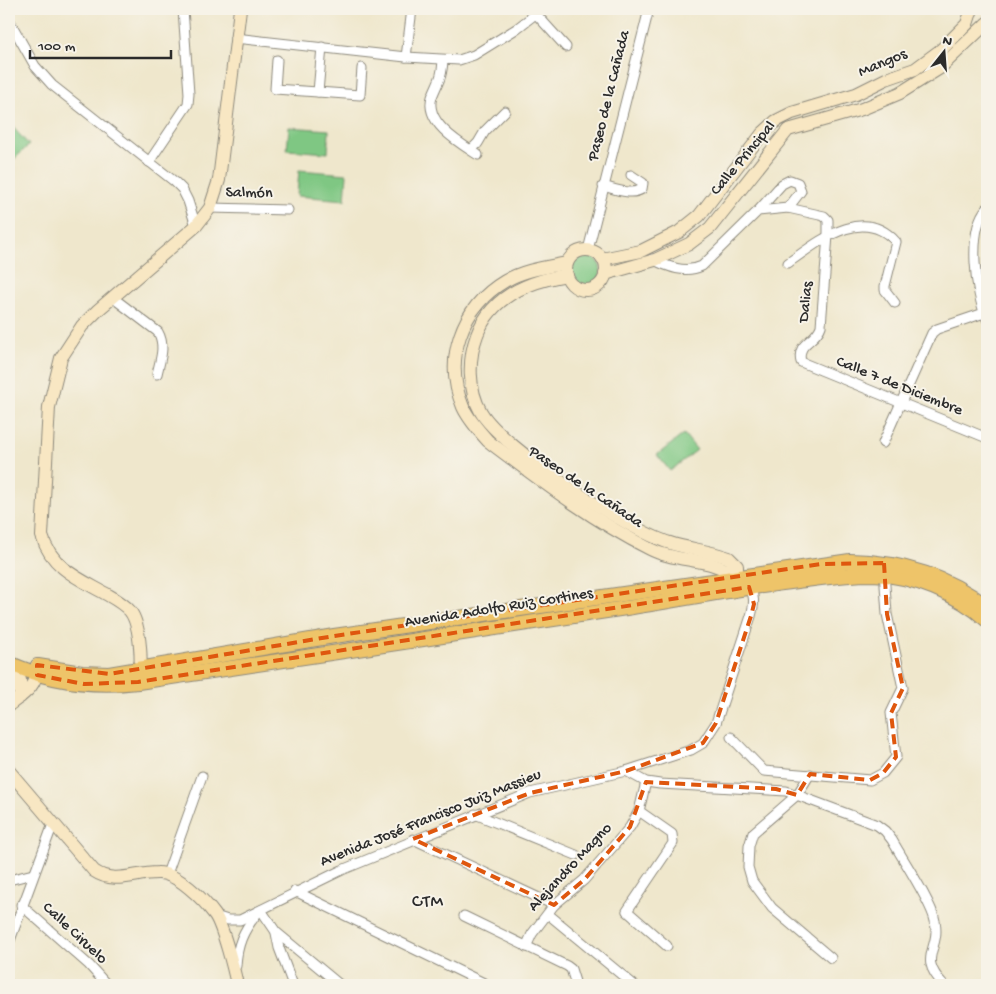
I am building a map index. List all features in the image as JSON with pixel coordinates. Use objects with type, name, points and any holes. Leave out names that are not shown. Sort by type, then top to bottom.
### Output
[{"type":"main road","name":"Avenida Adolfo Ruiz Cortines","points":[[11,661],[37,670],[140,675],[338,652],[417,632],[737,577],[850,561],[884,569],[930,587],[957,599],[987,620]]},
{"type":"main road","name":"Avenida Adolfo Ruiz Cortines","points":[[140,675],[334,636],[417,632],[884,569],[920,571],[948,582],[987,607]]},
{"type":"street","points":[[149,162],[188,104],[184,9]]},
{"type":"street","points":[[140,675],[139,634],[130,611],[120,602],[64,569],[53,559],[46,548],[42,536],[49,407],[54,380],[61,358],[82,326],[112,297],[196,226],[210,208],[222,161],[235,38],[240,9]]},
{"type":"street","points":[[406,56],[412,9]]},
{"type":"street","name":"Paseo de la Cañada","points":[[588,250],[649,9]]},
{"type":"street","name":"Mangos","points":[[811,107],[856,94],[886,79],[915,69],[942,49],[966,24],[972,9]]},
{"type":"street","points":[[235,38],[443,60],[460,60],[474,55],[539,11],[566,47]]},
{"type":"street","points":[[9,20],[35,66],[52,85],[182,189],[196,226]]},
{"type":"street","name":"Calle Principal","points":[[605,274],[655,260],[689,244],[710,228],[788,130],[862,109],[900,93],[924,80],[940,68],[987,23]]},
{"type":"street","points":[[318,92],[322,47]]},
{"type":"street","points":[[277,60],[275,88],[360,96],[362,68]]},
{"type":"street","points":[[443,60],[441,81],[432,99],[434,114],[445,131],[474,152],[485,131],[505,111]]},
{"type":"street","points":[[811,107],[816,121]]},
{"type":"street","name":"Calle Principal","points":[[602,259],[638,252],[660,243],[699,216],[762,134],[776,121],[811,107]]},
{"type":"street","points":[[603,186],[626,192],[638,192],[642,189],[643,183],[631,175]]},
{"type":"street","points":[[638,252],[675,268],[692,270],[702,266],[758,211],[782,184],[790,180],[798,183],[800,191],[788,208]]},
{"type":"street","name":"Salmón","points":[[210,208],[288,210]]},
{"type":"street","points":[[758,211],[788,208],[824,216],[828,220],[828,235]]},
{"type":"street","points":[[883,443],[932,334],[937,329],[986,316],[974,242],[981,217],[987,209]]},
{"type":"street","points":[[788,263],[828,235],[851,226],[866,226],[880,230],[893,238],[897,246],[885,286],[885,290],[895,303]]},
{"type":"street","name":"Dalias","points":[[801,362],[801,349],[805,343],[816,335],[821,326],[828,235]]},
{"type":"street","points":[[588,250],[598,254],[602,259],[605,274],[597,286],[588,289],[579,288],[571,283],[567,269],[576,252],[588,250]]},
{"type":"street","name":"Paseo de la Cañada","points":[[567,269],[519,288],[499,303],[487,318],[478,333],[472,351],[470,369],[474,393],[481,411],[492,427],[509,442],[561,481],[656,538],[729,558],[737,566],[737,577]]},
{"type":"street","points":[[112,297],[158,332],[163,344],[157,374]]},
{"type":"street","name":"Calle 7 de Diciembre","points":[[801,362],[987,438]]},
{"type":"street","points":[[731,737],[764,771],[870,780],[883,773],[896,756],[891,713],[902,688],[888,614],[884,569]]},
{"type":"street","points":[[737,577],[749,587]]},
{"type":"street","name":"Avenida José Francisco Juiz Massieu","points":[[215,916],[228,920],[240,920],[260,912],[295,892],[414,839],[530,793],[626,771],[691,750],[703,742],[710,734],[720,712],[754,604],[749,587]]},
{"type":"street","points":[[334,636],[338,652]]},
{"type":"street","points":[[11,661],[20,680],[20,697]]},
{"type":"street","points":[[9,705],[31,688],[37,670]]},
{"type":"street","points":[[9,771],[94,871],[103,877],[113,879],[157,872],[167,874],[186,885],[215,916],[237,981]]},
{"type":"street","points":[[626,771],[646,782],[776,789],[876,825],[886,831],[932,911],[936,928],[930,966],[934,974],[944,985]]},
{"type":"street","points":[[810,774],[797,795],[753,833],[749,846],[748,867],[752,881],[772,908],[830,958]]},
{"type":"street","points":[[167,874],[202,776]]},
{"type":"street","name":"Alejandro Magno","points":[[526,947],[532,934],[554,905],[584,880],[630,827],[639,811],[646,782]]},
{"type":"street","points":[[639,811],[672,834],[674,838],[627,911],[667,946]]},
{"type":"street","points":[[475,814],[576,855]]},
{"type":"street","points":[[9,943],[21,905],[53,824]]},
{"type":"street","points":[[414,839],[554,905]]},
{"type":"street","points":[[9,880],[33,874]]},
{"type":"street","points":[[295,892],[488,985]]},
{"type":"street","name":"Calle Ciruelo","points":[[21,905],[89,965],[106,985]]},
{"type":"street","points":[[260,912],[276,932],[340,985]]},
{"type":"street","name":"Avenida José Francisco Juiz Massieu","points":[[237,981],[236,951],[240,938],[260,912]]},
{"type":"street","points":[[548,914],[634,985]]},
{"type":"street","points":[[464,916],[567,966],[571,969],[576,985]]},
{"type":"street","points":[[276,932],[279,948],[293,985]]},
{"type":"highlighted area","points":[[884,563],[887,614],[903,688],[891,713],[896,757],[883,773],[870,780],[810,774],[797,795],[776,789],[646,782],[630,827],[584,880],[554,905],[413,839],[530,793],[626,771],[703,743],[716,723],[751,616],[754,604],[749,587],[138,682],[84,684],[37,675],[37,665],[109,674],[334,636],[821,564]]},
{"type":"green space","points":[[9,123],[29,145],[9,164]]},
{"type":"green space","points":[[289,127],[329,130],[328,153],[287,150]]},
{"type":"green space","points":[[299,170],[347,174],[345,200],[297,196]]},
{"type":"green space","points":[[586,256],[597,260],[601,271],[597,282],[586,286],[575,282],[571,271],[575,260]]},
{"type":"green space","points":[[684,434],[697,450],[670,471],[657,455]]},
{"type":"district","name":"CTM","points":[[428,902]]}]
